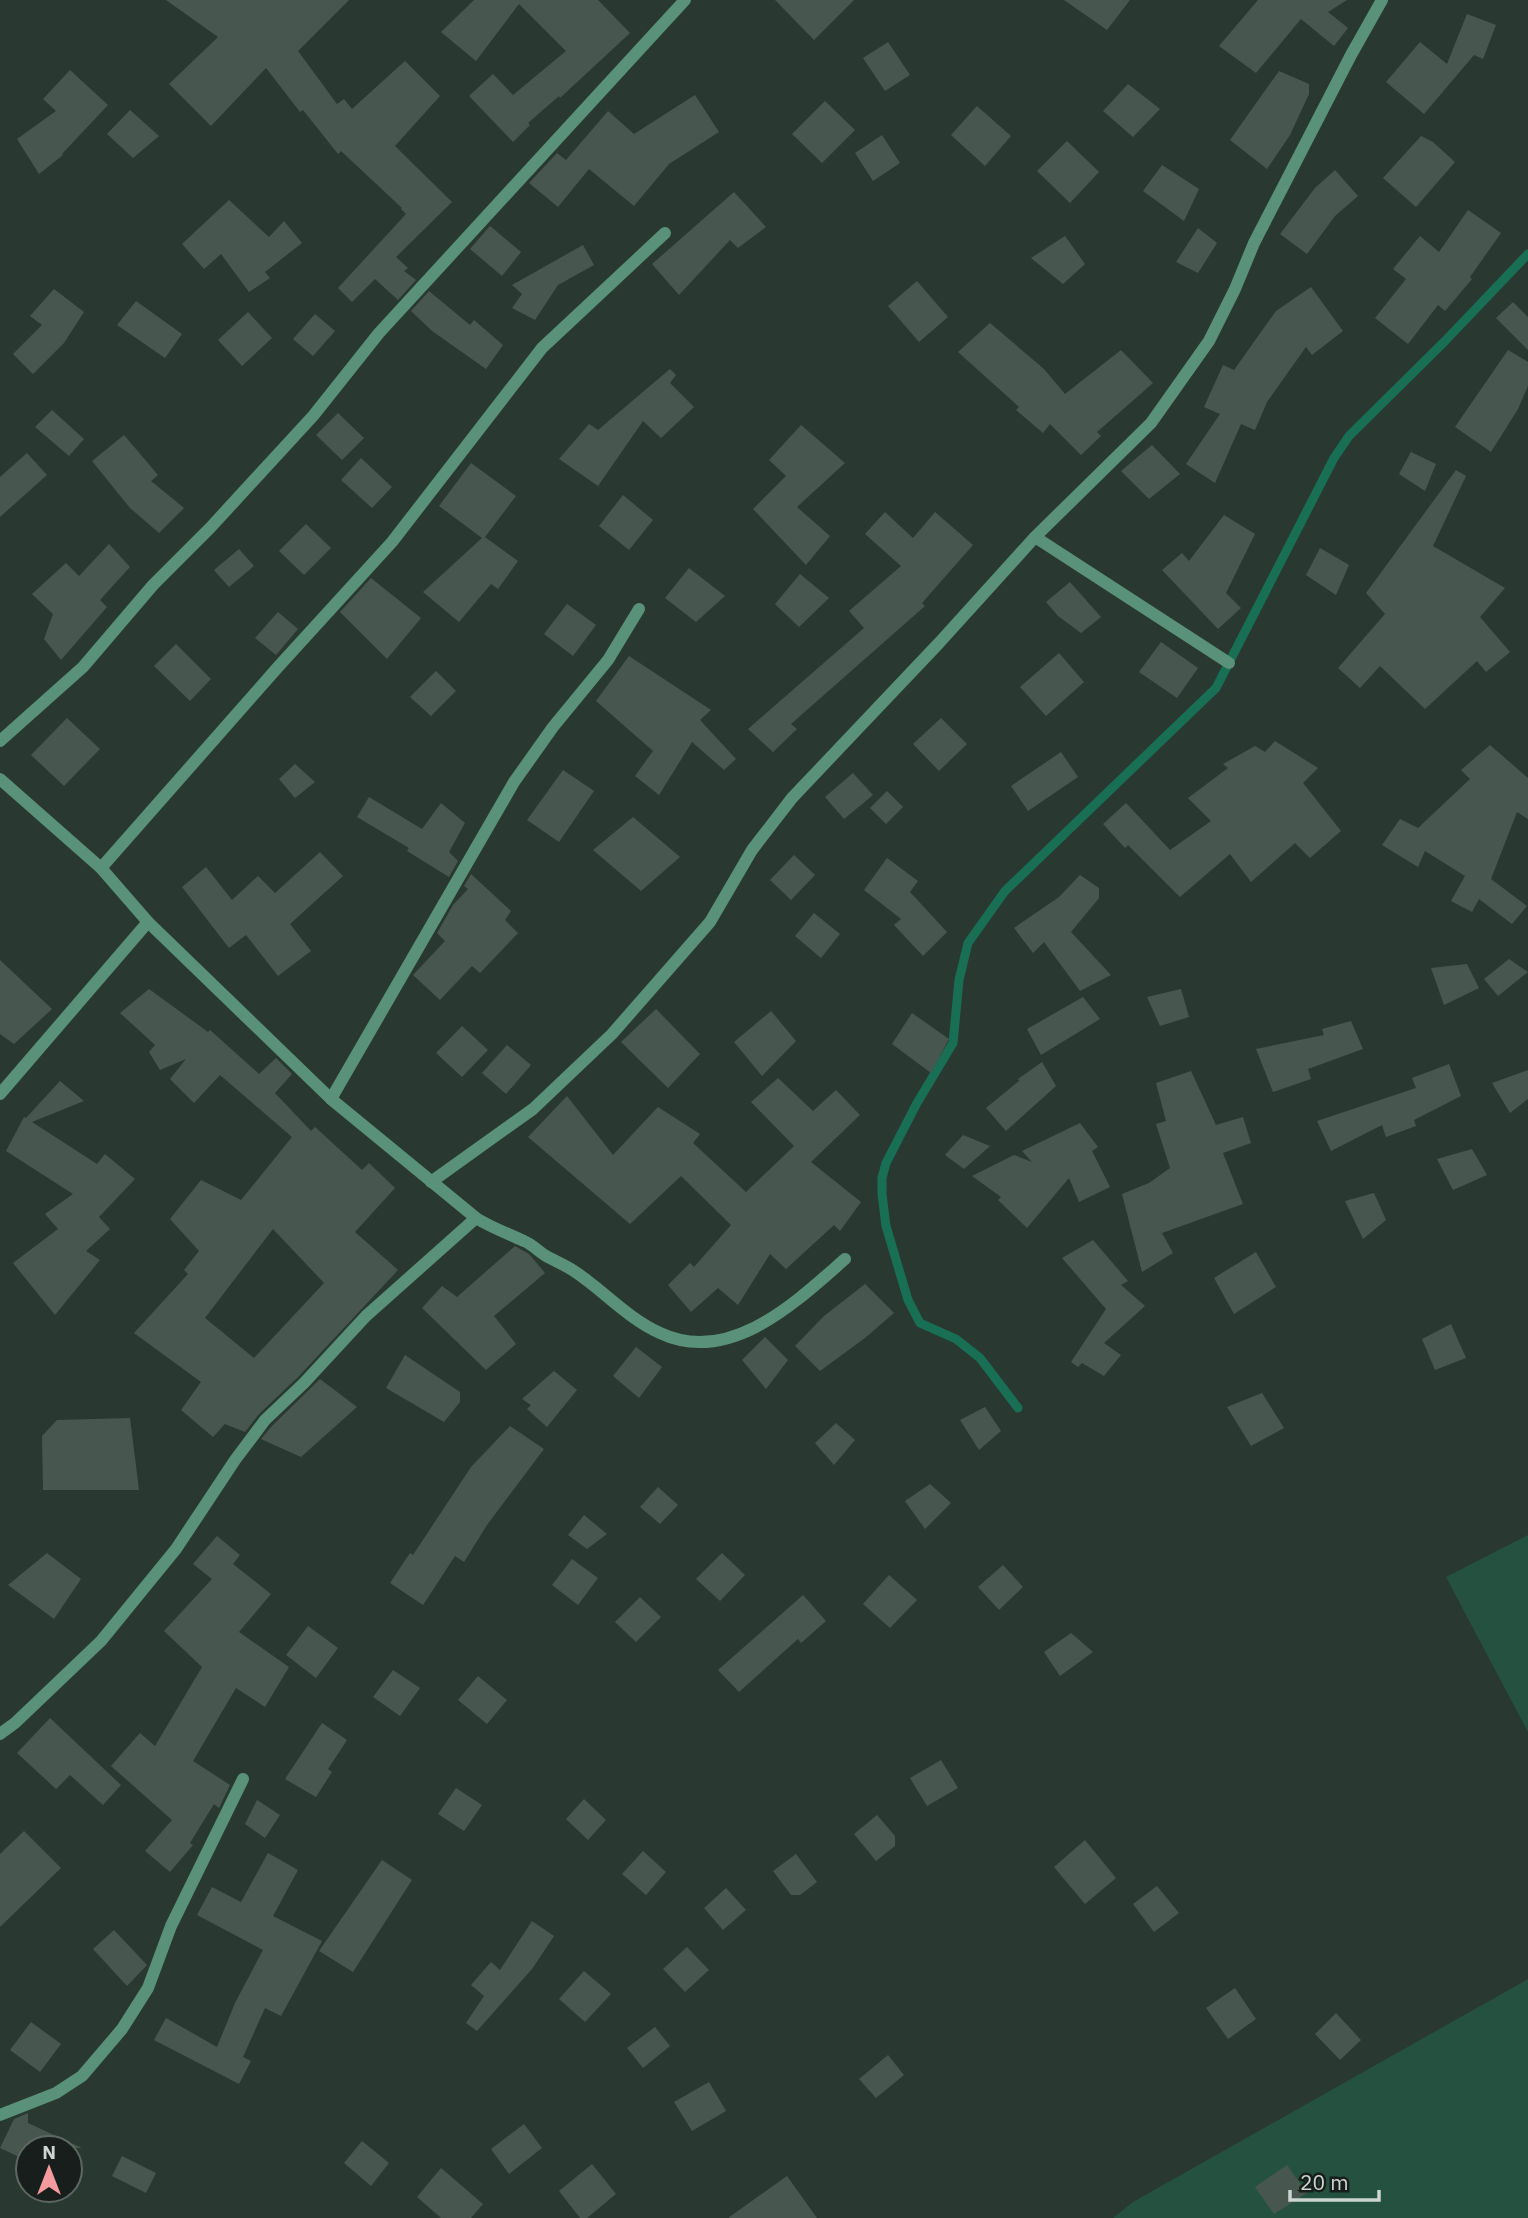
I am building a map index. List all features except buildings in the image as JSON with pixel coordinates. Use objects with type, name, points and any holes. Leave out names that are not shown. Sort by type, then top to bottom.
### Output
[{"type":"street","points":[[0,741],[83,667],[153,585],[211,528],[313,415],[379,333],[685,0]]},
{"type":"street","points":[[430,1182],[533,1109],[612,1034],[710,922],[752,850],[792,798],[1035,537],[1151,423],[1209,341],[1254,243],[1382,0]]},
{"type":"street","points":[[101,868],[392,542],[542,348],[665,233]]},
{"type":"street","points":[[1035,537],[1229,663]]},
{"type":"street","points":[[331,1099],[514,782],[553,727],[608,660],[639,609]]},
{"type":"street","points":[[0,779],[101,868],[148,922],[331,1099],[476,1218],[496,1230],[526,1241],[575,1272],[614,1304],[659,1333],[679,1341],[700,1344],[726,1341],[755,1327],[799,1299],[845,1259]]},
{"type":"street","points":[[0,1094],[148,922]]},
{"type":"street","points":[[0,1734],[101,1641],[176,1549],[265,1420],[366,1316],[476,1218]]},
{"type":"street","points":[[0,2115],[56,2093],[82,2076],[122,2029],[148,1988],[171,1926],[243,1779]]},
{"type":"green space","points":[[1528,1535],[1528,1732],[1446,1577]]},
{"type":"green space","points":[[1528,1979],[1528,2218],[1113,2218],[1133,2202]]},
{"type":"waterway","points":[[1018,1408],[980,1358],[956,1339],[920,1323],[908,1300],[886,1226],[882,1194],[886,1163],[917,1103],[953,1043],[959,980],[968,943],[1005,891],[1216,688],[1334,458],[1349,436],[1528,254]]}]
